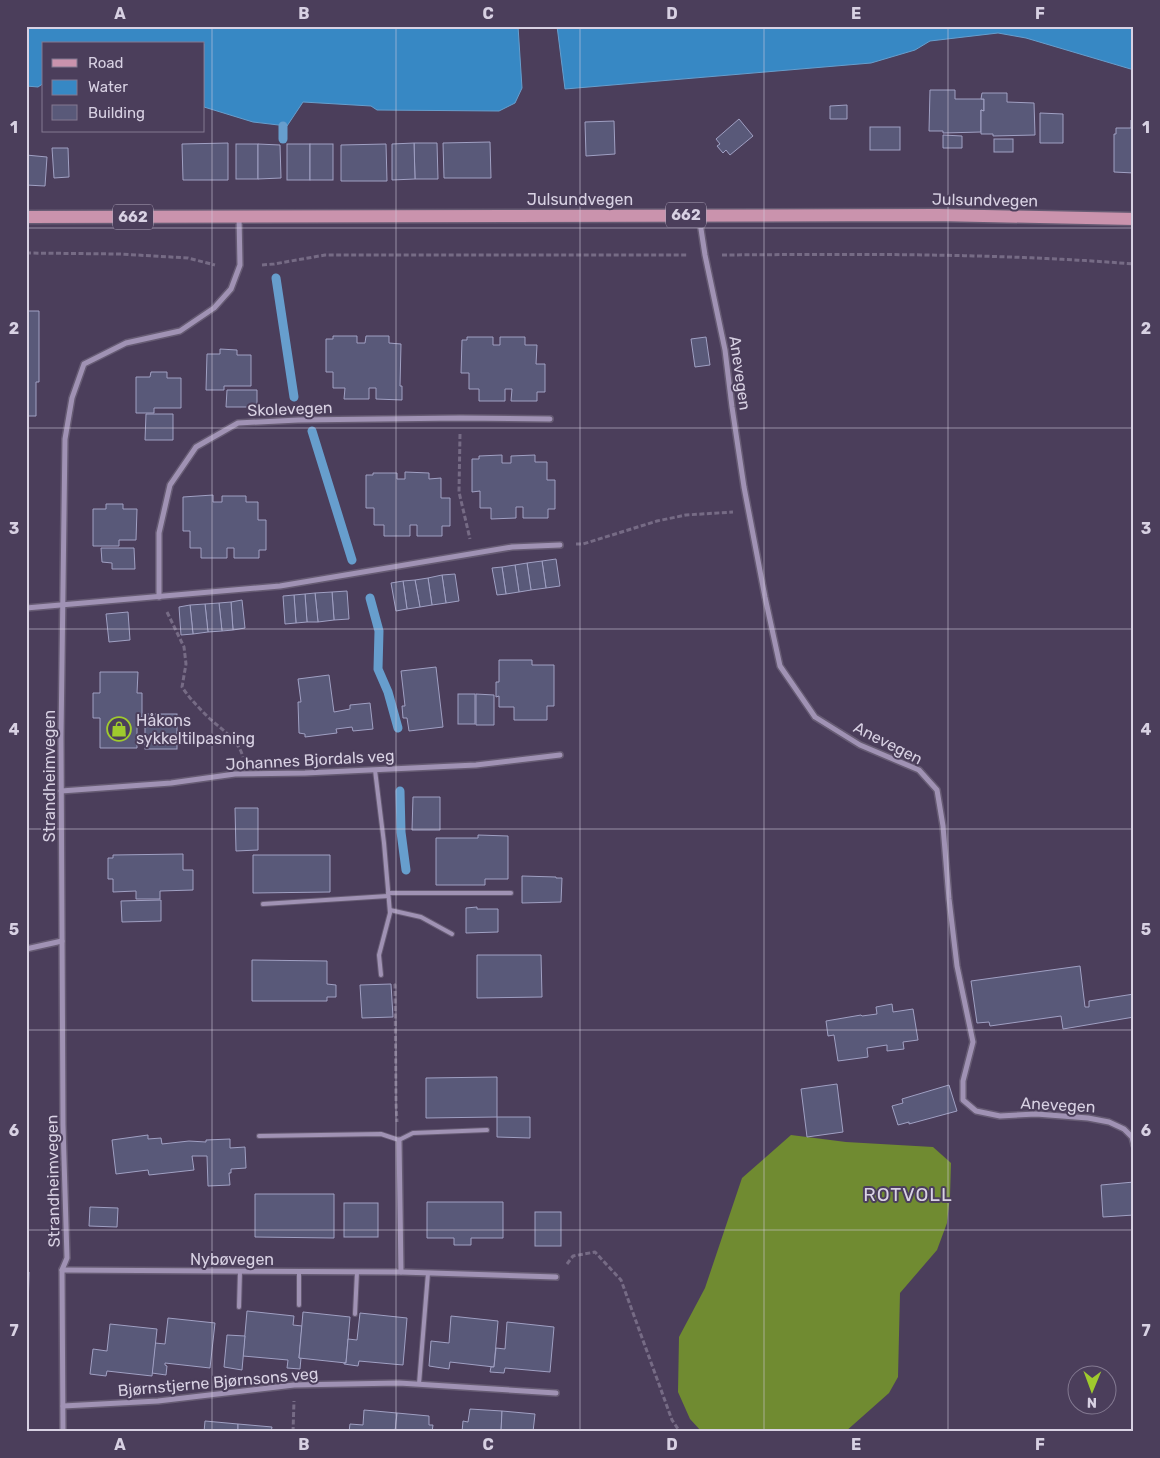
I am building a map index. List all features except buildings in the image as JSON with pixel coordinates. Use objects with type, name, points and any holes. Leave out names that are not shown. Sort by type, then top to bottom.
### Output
[{"type":"main road","name":"Julsundvegen","points":[[26,217],[938,215],[1134,219]]},
{"type":"street","name":"Anevegen","points":[[698,215],[725,350],[749,511],[780,666],[816,717],[860,745],[919,770],[937,790],[943,826],[957,966],[973,1042],[963,1081],[963,1100],[976,1111],[1000,1116],[1036,1114],[1088,1118],[1109,1122],[1124,1129],[1132,1137],[1134,1145]]},
{"type":"street","name":"Strandheimvegen","points":[[63,1432],[62,1270],[67,1258],[63,1125],[60,738],[65,439],[72,398],[84,364],[126,342],[180,331],[214,308],[231,289],[240,265],[239,217]]},
{"type":"street","name":"Skolevegen","points":[[159,597],[159,533],[170,485],[196,447],[238,423],[298,420],[550,419]]},
{"type":"street","points":[[26,608],[280,586],[502,548],[560,545]]},
{"type":"street","name":"Johannes Bjordals veg","points":[[61,791],[125,787],[235,774],[476,765],[560,756]]},
{"type":"street","points":[[26,949],[62,941]]},
{"type":"street","points":[[399,1140],[401,1272]]},
{"type":"street","name":"Nybøvegen","points":[[62,1270],[401,1272],[556,1277]]},
{"type":"street","name":"Bjørnstjerne Bjørnsons veg","points":[[63,1406],[158,1401],[294,1386],[399,1383],[556,1393]]},
{"type":"lane","points":[[375,770],[390,910],[379,955],[381,975]]},
{"type":"lane","points":[[264,904],[388,895],[511,894]]},
{"type":"lane","points":[[390,910],[421,917],[452,934]]},
{"type":"lane","points":[[259,1136],[381,1134],[399,1140],[413,1133],[487,1130]]},
{"type":"lane","points":[[239,1307],[240,1271]]},
{"type":"lane","points":[[299,1271],[299,1305]]},
{"type":"lane","points":[[355,1314],[357,1272]]},
{"type":"lane","points":[[419,1384],[428,1273]]},
{"type":"path","points":[[26,253],[120,254],[188,258],[215,265]]},
{"type":"path","points":[[460,418],[459,492],[467,524]]},
{"type":"path","points":[[560,545],[583,544],[657,521],[686,515],[749,511]]},
{"type":"path","points":[[159,597],[184,647],[186,664],[182,687],[192,701],[228,733],[241,750],[248,774]]},
{"type":"path","points":[[381,975],[395,985],[396,1104],[399,1140]]},
{"type":"path","points":[[556,1277],[573,1256],[595,1252],[621,1280],[672,1420],[680,1432]]},
{"type":"path","points":[[292,1432],[294,1386]]},
{"type":"green space","points":[[791,1135],[846,1142],[933,1147],[951,1163],[947,1223],[937,1250],[900,1293],[898,1377],[889,1393],[845,1432],[702,1432],[690,1419],[678,1392],[679,1337],[705,1288],[742,1178]]},
{"type":"water","points":[[26,26],[518,26],[522,88],[515,103],[499,111],[377,110],[371,106],[303,102],[287,126],[253,122],[205,107],[205,42],[42,42],[42,84],[38,87],[26,86]]},
{"type":"water","points":[[557,26],[1134,26],[1134,70],[1026,38],[998,33],[930,41],[915,50],[871,63],[565,89]]},
{"type":"waterway","points":[[283,126],[283,139]]},
{"type":"waterway","points":[[276,278],[294,397]]},
{"type":"waterway","points":[[312,431],[352,560]]},
{"type":"waterway","points":[[370,598],[379,631],[378,669],[388,692],[398,728]]},
{"type":"waterway","points":[[400,791],[401,832],[406,870]]},
{"type":"place","name":"Håkons sykkeltilpasning","points":[[119,729]]},
{"type":"district","name":"ROTVOLL","points":[[908,1194]]}]
